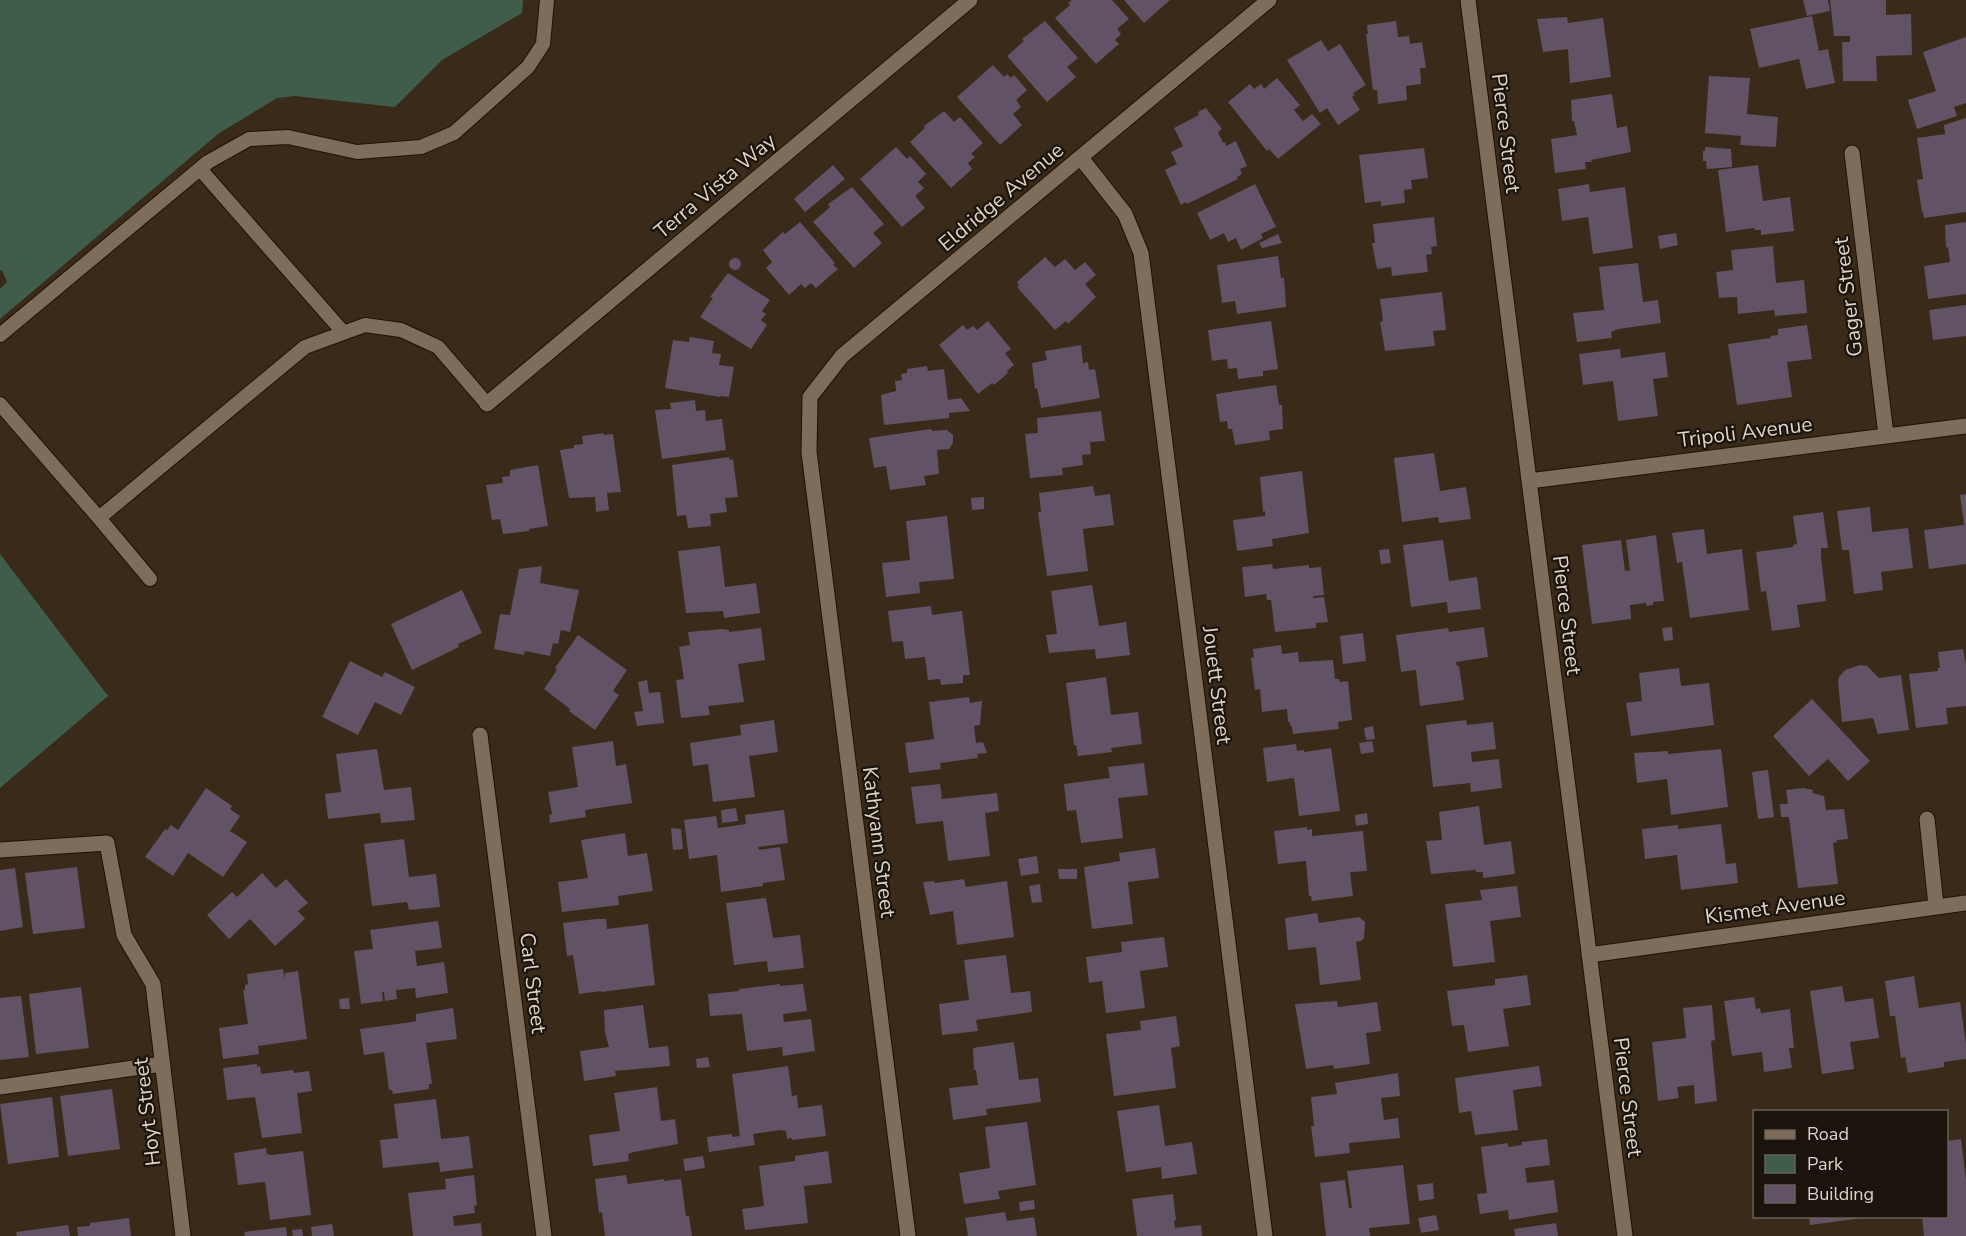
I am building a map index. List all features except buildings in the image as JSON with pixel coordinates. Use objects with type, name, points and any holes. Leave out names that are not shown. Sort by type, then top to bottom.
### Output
[{"type":"street","name":"Terra Vista Way","points":[[487,404],[970,0]]},
{"type":"street","name":"Eldridge Avenue","points":[[809,452],[810,396],[842,356],[1269,0]]},
{"type":"street","name":"Pierce Street","points":[[1468,0],[1625,1236]]},
{"type":"street","name":"Gager Street","points":[[1852,153],[1886,435]]},
{"type":"street","name":"Jouett Street","points":[[1081,158],[1125,214],[1141,253],[1265,1236]]},
{"type":"street","name":"Tripoli Avenue","points":[[1529,481],[1966,426]]},
{"type":"street","name":"Kathyann Street","points":[[809,452],[908,1236]]},
{"type":"street","name":"Carl Street","points":[[480,735],[544,1236]]},
{"type":"street","points":[[1927,819],[1936,906]]},
{"type":"street","name":"Hoyt Street","points":[[0,850],[107,843],[124,935],[153,984],[183,1236]]},
{"type":"street","name":"Kismet Avenue","points":[[1589,955],[1966,903]]},
{"type":"street","points":[[0,1087],[162,1064]]},
{"type":"lane","points":[[0,335],[208,162],[249,139],[288,137],[357,152],[421,147],[454,133],[528,67],[543,44],[547,0]]},
{"type":"lane","points":[[200,170],[343,332]]},
{"type":"lane","points":[[99,518],[305,347],[365,325],[400,330],[438,347],[487,404]]},
{"type":"lane","points":[[0,404],[150,579]]},
{"type":"green space","points":[[0,0],[523,0],[522,13],[442,60],[395,107],[295,96],[277,98],[218,134],[0,319],[0,289],[7,282],[2,270],[0,271]]},
{"type":"green space","points":[[0,554],[108,696],[0,788]]}]
